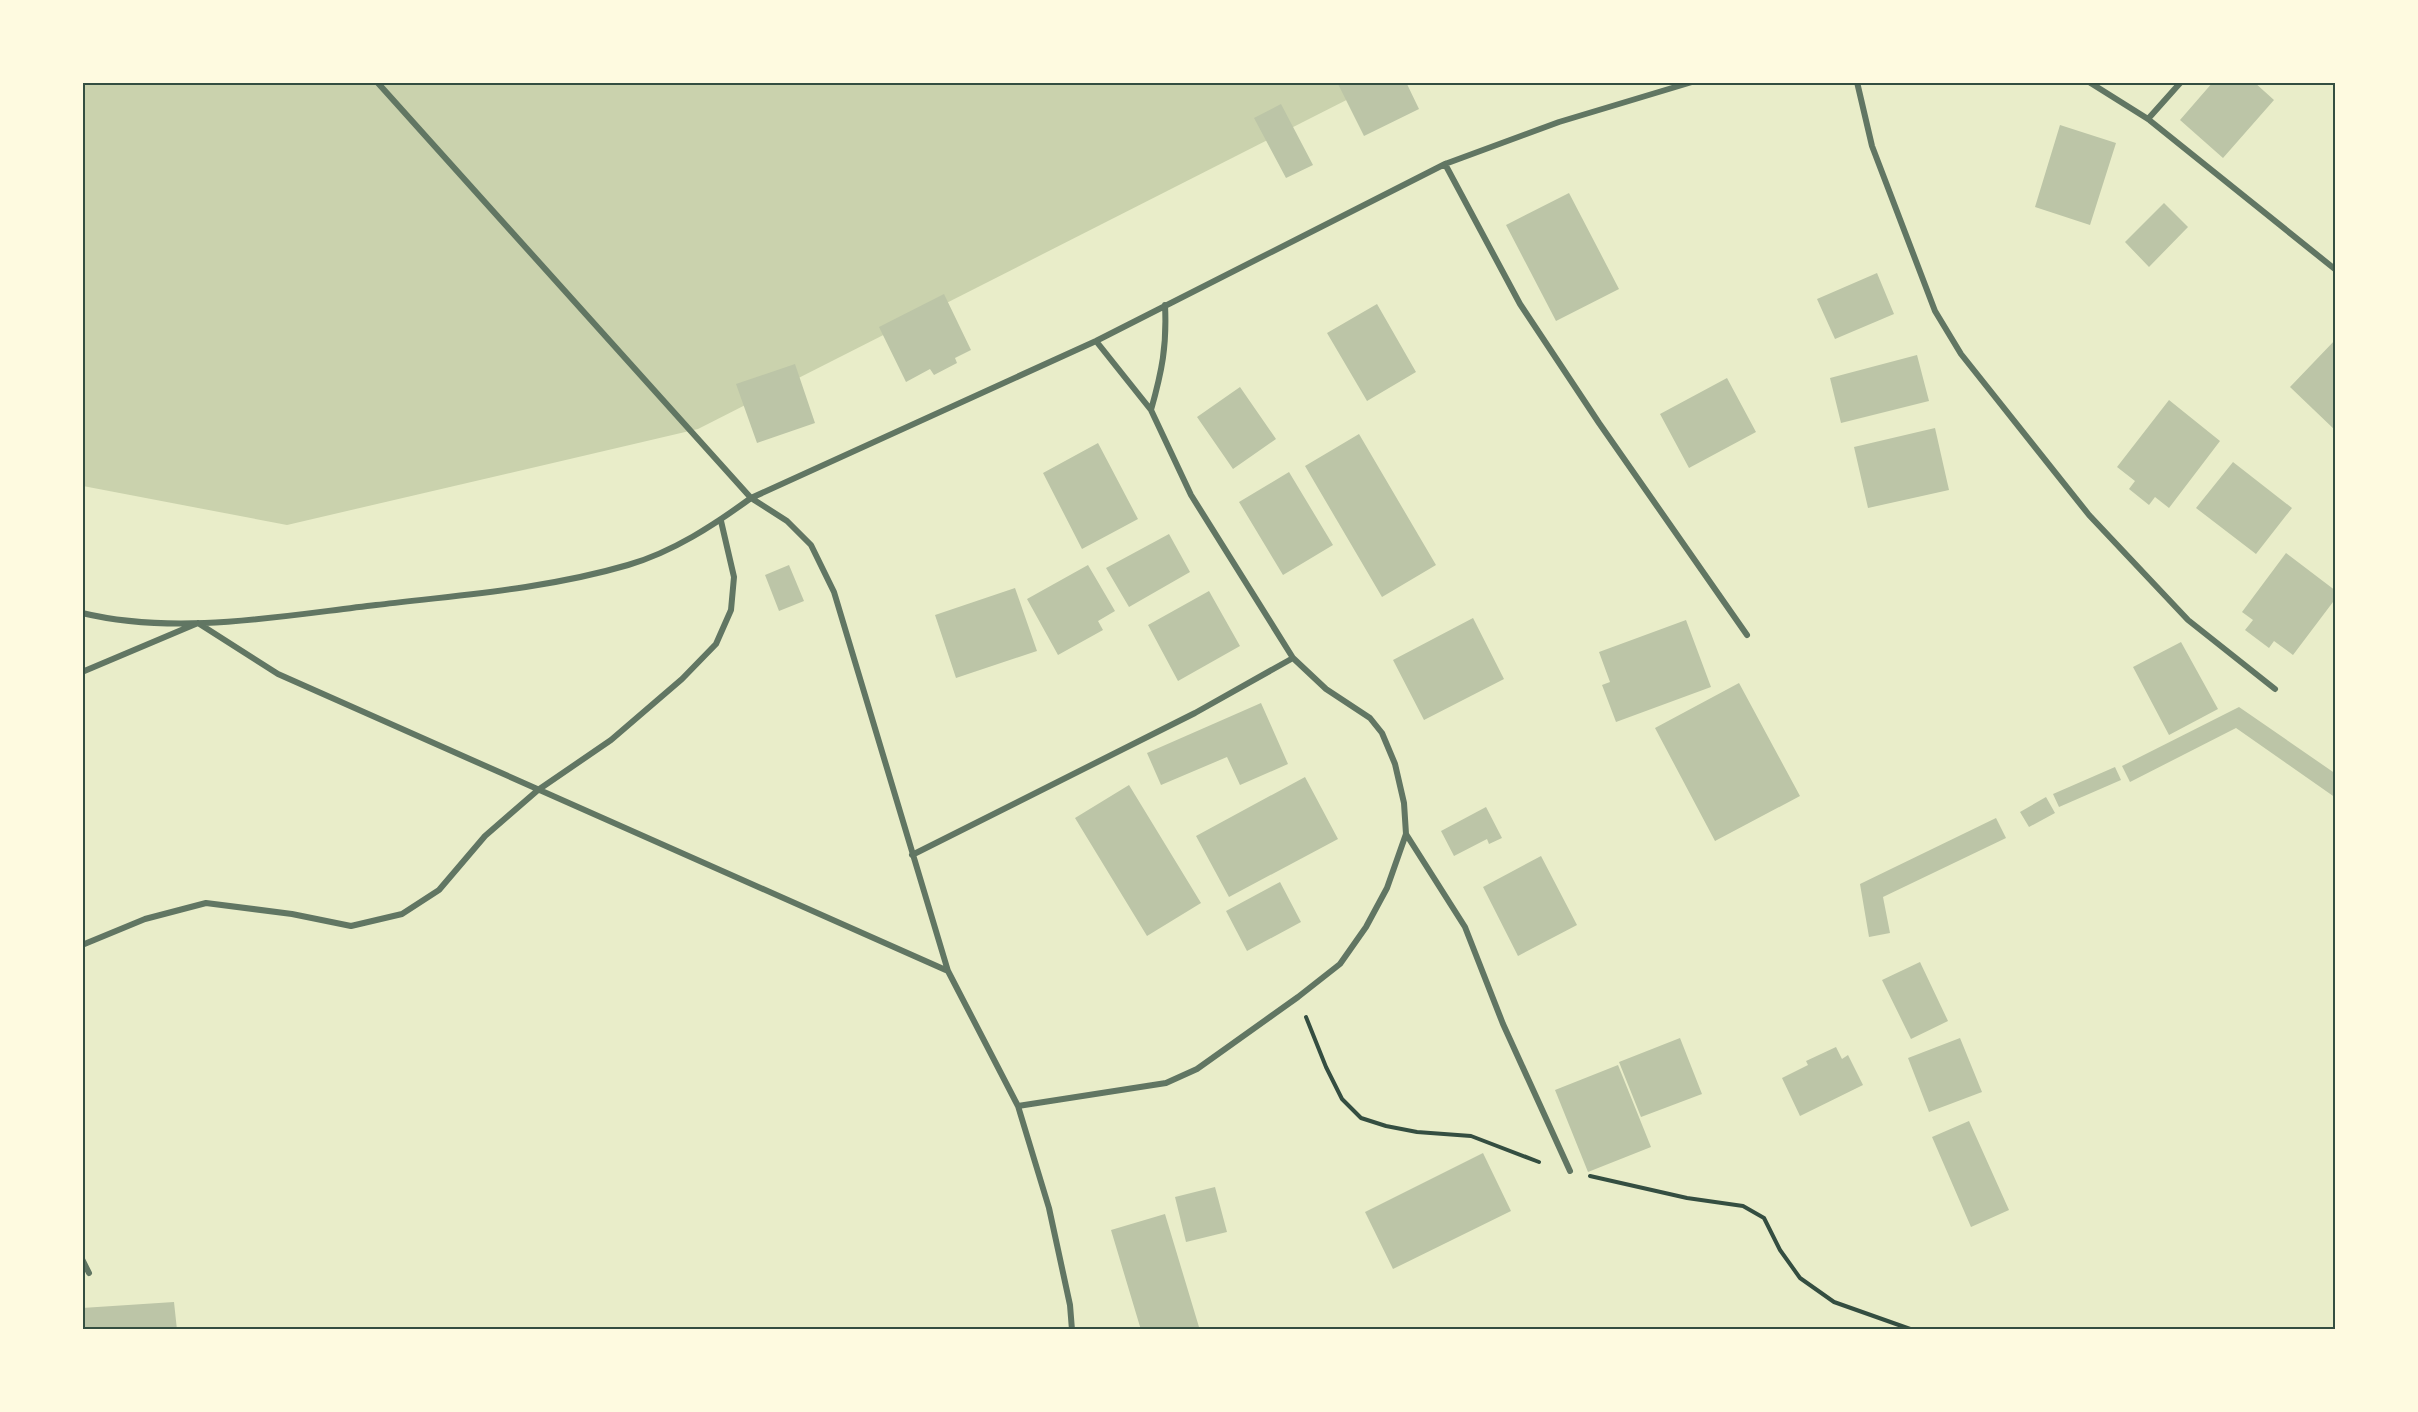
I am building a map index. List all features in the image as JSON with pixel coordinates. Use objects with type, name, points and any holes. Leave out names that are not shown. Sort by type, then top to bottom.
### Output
[{"type":"street","points":[[377,82],[751,498],[787,521],[812,545],[834,592],[948,971],[1018,1106],[1049,1208],[1070,1305],[1072,1329]]},
{"type":"street","points":[[82,613],[116,621],[198,623],[535,586],[629,565],[677,545],[721,521],[751,498],[1095,341],[1445,164],[1559,122],[1692,82]]},
{"type":"street","points":[[1857,82],[1872,146],[1935,311],[1961,354],[2089,515],[2188,620],[2275,689]]},
{"type":"street","points":[[2089,82],[2148,119],[2336,270]]},
{"type":"street","points":[[2148,119],[2181,82]]},
{"type":"street","points":[[1445,164],[1520,304],[1599,423],[1747,635]]},
{"type":"street","points":[[1150,410],[1163,364],[1167,337],[1165,305]]},
{"type":"street","points":[[1018,1106],[1166,1083],[1197,1069],[1340,964],[1366,927],[1387,888],[1406,834],[1404,803],[1395,764],[1382,733],[1370,717],[1326,689],[1293,658],[1191,495],[1150,410],[1095,341]]},
{"type":"street","points":[[82,945],[145,920],[206,903],[292,914],[351,926],[402,914],[440,890],[485,836],[538,790],[611,740],[682,679],[716,644],[731,610],[734,577],[721,521]]},
{"type":"street","points":[[82,672],[198,623]]},
{"type":"street","points":[[198,623],[278,674],[948,971]]},
{"type":"street","points":[[912,855],[1195,713],[1293,658]]},
{"type":"street","points":[[1406,834],[1465,927],[1503,1024],[1570,1171]]},
{"type":"street","points":[[82,1259],[89,1273]]},
{"type":"green space","points":[[82,83],[1380,83],[698,429],[287,525],[83,486]]},
{"type":"building","points":[[1337,82],[1406,82],[1419,109],[1364,136]]},
{"type":"building","points":[[2213,82],[2254,82],[2274,100],[2223,158],[2180,120]]},
{"type":"building","points":[[1281,104],[1313,165],[1286,178],[1254,118]]},
{"type":"building","points":[[2060,125],[2116,143],[2090,225],[2035,207]]},
{"type":"building","points":[[1569,193],[1619,289],[1556,321],[1506,225]]},
{"type":"building","points":[[2164,203],[2188,227],[2149,267],[2125,242]]},
{"type":"building","points":[[1877,273],[1894,314],[1835,339],[1817,299]]},
{"type":"building","points":[[944,294],[971,350],[955,358],[957,363],[934,375],[930,369],[906,382],[879,327]]},
{"type":"building","points":[[1377,304],[1416,372],[1367,401],[1327,333]]},
{"type":"building","points":[[2336,339],[2336,431],[2290,387]]},
{"type":"building","points":[[1917,355],[1929,401],[1841,423],[1830,378]]},
{"type":"building","points":[[795,364],[815,423],[757,443],[736,384]]},
{"type":"building","points":[[1727,378],[1756,432],[1689,468],[1660,414]]},
{"type":"building","points":[[1240,387],[1276,439],[1233,469],[1197,417]]},
{"type":"building","points":[[2169,400],[2220,441],[2169,508],[2155,497],[2149,505],[2129,489],[2135,481],[2117,467]]},
{"type":"building","points":[[1935,428],[1949,490],[1868,508],[1854,447]]},
{"type":"building","points":[[1359,434],[1436,565],[1382,597],[1305,466]]},
{"type":"building","points":[[1098,443],[1138,519],[1082,549],[1043,473]]},
{"type":"building","points":[[2233,462],[2292,508],[2256,554],[2196,508]]},
{"type":"building","points":[[1289,472],[1333,545],[1283,575],[1239,502]]},
{"type":"building","points":[[1169,534],[1190,572],[1129,607],[1106,568]]},
{"type":"building","points":[[2286,553],[2336,591],[2336,598],[2293,655],[2274,641],[2269,648],[2245,630],[2253,620],[2242,612]]},
{"type":"building","points":[[789,565],[804,601],[779,611],[765,575]]},
{"type":"building","points":[[1088,565],[1115,611],[1098,621],[1103,630],[1058,655],[1027,599]]},
{"type":"building","points":[[1015,588],[1037,651],[956,678],[935,615]]},
{"type":"building","points":[[1209,591],[1240,646],[1178,681],[1148,625]]},
{"type":"building","points":[[1473,618],[1504,679],[1424,720],[1393,660]]},
{"type":"building","points":[[1686,620],[1711,687],[1616,722],[1602,685],[1610,682],[1599,652]]},
{"type":"building","points":[[2181,642],[2218,709],[2169,735],[2133,667]]},
{"type":"building","points":[[1739,683],[1800,796],[1715,841],[1655,728]]},
{"type":"building","points":[[1261,703],[1288,764],[1240,785],[1227,757],[1161,785],[1147,753]]},
{"type":"building","points":[[2239,707],[2336,774],[2336,798],[2236,728],[2130,782],[2122,766]]},
{"type":"building","points":[[2115,767],[2121,780],[2059,807],[2053,794]]},
{"type":"building","points":[[1305,777],[1338,839],[1229,897],[1196,836]]},
{"type":"building","points":[[1129,785],[1201,903],[1147,936],[1075,818]]},
{"type":"building","points":[[2046,797],[2055,813],[2029,827],[2020,812]]},
{"type":"building","points":[[1486,807],[1502,838],[1489,844],[1487,839],[1454,856],[1441,831]]},
{"type":"building","points":[[1996,818],[2006,838],[1883,897],[1890,933],[1869,937],[1860,884]]},
{"type":"building","points":[[1541,856],[1577,925],[1518,956],[1483,887]]},
{"type":"building","points":[[1280,882],[1301,922],[1247,951],[1226,911]]},
{"type":"building","points":[[1920,962],[1948,1021],[1911,1039],[1882,980]]},
{"type":"building","points":[[1680,1038],[1702,1094],[1641,1117],[1619,1062]]},
{"type":"building","points":[[1960,1038],[1982,1092],[1929,1112],[1908,1058]]},
{"type":"building","points":[[1836,1047],[1842,1059],[1848,1055],[1863,1085],[1800,1116],[1782,1078],[1808,1065],[1806,1061]]},
{"type":"building","points":[[1618,1065],[1651,1147],[1588,1172],[1555,1090]]},
{"type":"building","points":[[1969,1121],[2009,1210],[1971,1227],[1932,1137]]},
{"type":"building","points":[[1483,1153],[1511,1211],[1393,1269],[1365,1212]]},
{"type":"building","points":[[1215,1187],[1227,1232],[1186,1242],[1175,1197]]},
{"type":"building","points":[[1165,1214],[1199,1327],[1192,1330],[1141,1330],[1111,1230]]},
{"type":"building","points":[[174,1302],[177,1330],[82,1330],[82,1308]]}]
